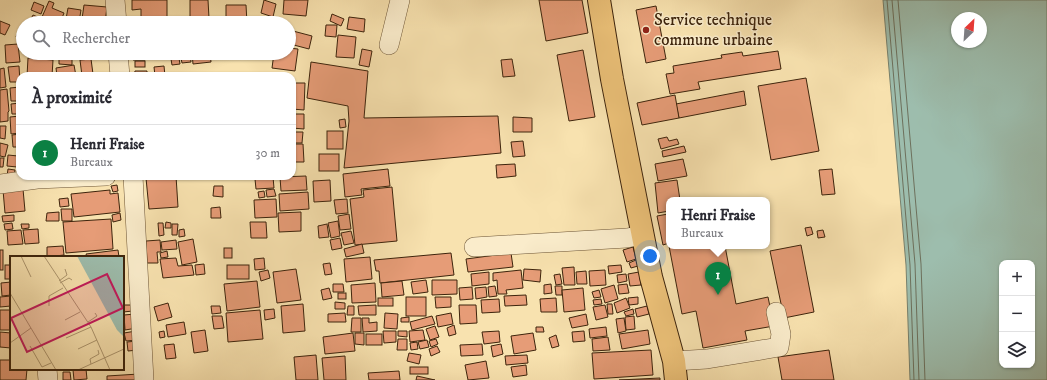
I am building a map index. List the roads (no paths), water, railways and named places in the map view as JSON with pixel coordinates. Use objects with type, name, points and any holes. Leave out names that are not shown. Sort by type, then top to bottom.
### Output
[{"type":"main road","points":[[599,0],[612,79],[651,278],[675,371]]},
{"type":"street","points":[[115,0],[116,16]]},
{"type":"street","points":[[389,45],[400,0]]},
{"type":"street","points":[[119,60],[120,72]]},
{"type":"street","points":[[0,184],[30,180]]},
{"type":"street","points":[[133,180],[144,380]]},
{"type":"street","points":[[474,247],[627,238],[643,235]]},
{"type":"street","points":[[675,371],[707,359],[779,347],[781,334],[776,312]]},
{"type":"street","points":[[47,370],[48,380]]},
{"type":"water","points":[[883,0],[1047,0],[1047,380],[910,380],[906,265]]},
{"type":"place","name":"Service technique commune urbaine","points":[[646,30]]},
{"type":"place","name":"Henri Fraise","points":[[718,295]]}]
